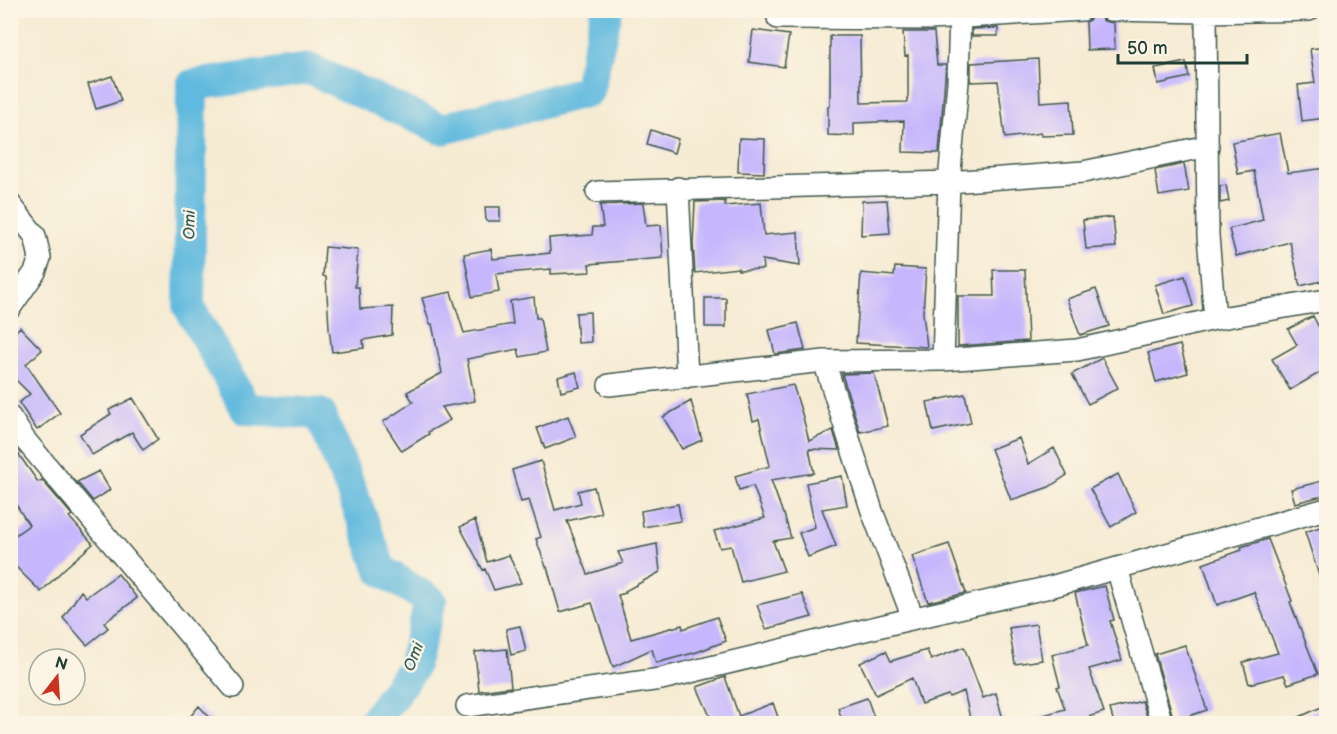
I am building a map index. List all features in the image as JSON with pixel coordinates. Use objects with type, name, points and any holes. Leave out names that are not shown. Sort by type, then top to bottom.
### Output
[{"type":"street","points":[[778,18],[1082,10]]},
{"type":"street","points":[[1110,10],[1206,12],[1309,10]]},
{"type":"street","points":[[1206,12],[1208,236],[1215,319]]},
{"type":"street","points":[[943,360],[949,182],[958,82],[960,14]]},
{"type":"street","points":[[597,192],[949,182],[1083,172],[1208,146]]},
{"type":"street","points":[[678,188],[687,377]]},
{"type":"street","points":[[10,204],[35,236],[40,258],[35,272],[10,308]]},
{"type":"street","points":[[609,385],[824,361],[943,360],[1077,350],[1215,319],[1326,300]]},
{"type":"street","points":[[824,361],[872,511],[914,618]]},
{"type":"street","points":[[10,417],[18,445],[233,687]]},
{"type":"street","points":[[467,706],[661,679],[1050,587],[1326,509]]},
{"type":"street","points":[[1117,568],[1162,723]]},
{"type":"building","points":[[1094,15],[1098,15],[1104,21],[1114,23],[1115,49],[1087,50],[1086,22]]},
{"type":"building","points":[[998,28],[998,36],[972,36],[972,29]]},
{"type":"building","points":[[753,30],[789,35],[784,67],[749,62]]},
{"type":"building","points":[[903,32],[934,32],[937,65],[946,65],[939,153],[903,152],[904,121],[854,123],[854,136],[828,135],[830,36],[860,36],[861,103],[908,102],[908,55],[905,56]]},
{"type":"building","points":[[1326,47],[1326,118],[1302,121],[1298,85],[1315,83],[1310,49]]},
{"type":"building","points":[[1038,59],[1040,102],[1071,100],[1073,135],[1041,136],[1041,133],[1005,138],[998,81],[971,82],[971,63]]},
{"type":"building","points":[[1186,62],[1189,77],[1158,84],[1155,68]]},
{"type":"building","points":[[112,76],[121,101],[96,109],[88,84]]},
{"type":"building","points":[[651,130],[678,139],[674,153],[647,144]]},
{"type":"building","points":[[1280,133],[1288,173],[1326,168],[1326,280],[1300,286],[1290,242],[1236,256],[1229,229],[1263,220],[1254,171],[1238,174],[1232,142]]},
{"type":"building","points":[[739,138],[765,139],[764,173],[738,172]]},
{"type":"building","points":[[1184,164],[1189,191],[1159,196],[1155,170]]},
{"type":"building","points":[[1226,185],[1229,201],[1220,203],[1220,186]]},
{"type":"building","points":[[887,200],[890,233],[861,235],[862,201]]},
{"type":"building","points":[[725,201],[725,206],[761,203],[764,235],[798,232],[800,266],[762,260],[763,269],[738,270],[738,268],[695,273],[693,244],[695,202]]},
{"type":"building","points":[[643,203],[646,226],[661,225],[663,258],[589,264],[590,272],[551,274],[551,269],[496,274],[499,292],[472,297],[464,254],[491,249],[493,259],[550,253],[549,238],[592,235],[593,227],[603,227],[600,205]]},
{"type":"building","points":[[485,207],[500,207],[500,221],[486,221]]},
{"type":"building","points":[[1113,217],[1116,247],[1086,249],[1083,220]]},
{"type":"building","points":[[325,247],[358,250],[355,287],[359,287],[360,309],[393,307],[392,335],[363,340],[364,348],[332,352],[326,277],[323,276]]},
{"type":"building","points":[[895,267],[926,269],[923,313],[927,347],[856,343],[861,273],[894,276]]},
{"type":"building","points":[[993,270],[1025,270],[1028,341],[958,346],[958,296],[994,296]]},
{"type":"building","points":[[1185,276],[1193,306],[1164,314],[1155,285]]},
{"type":"building","points":[[1096,289],[1109,326],[1080,335],[1067,299]]},
{"type":"building","points":[[451,292],[464,333],[513,324],[510,301],[534,297],[536,318],[540,318],[546,352],[520,357],[518,349],[467,359],[475,401],[442,407],[450,420],[428,432],[429,434],[402,451],[383,422],[413,402],[407,392],[442,373],[432,324],[430,324],[422,298]]},
{"type":"building","points":[[705,298],[726,298],[726,327],[705,327]]},
{"type":"building","points":[[590,312],[591,342],[578,343],[576,313]]},
{"type":"building","points":[[1313,316],[1326,341],[1326,369],[1290,390],[1272,359],[1297,345],[1288,329]]},
{"type":"building","points":[[798,323],[805,350],[775,354],[769,330]]},
{"type":"building","points":[[20,327],[42,350],[26,364],[60,413],[37,430],[19,403],[30,394],[10,374],[10,337]]},
{"type":"building","points":[[1180,345],[1188,373],[1156,382],[1148,353]]},
{"type":"building","points":[[1102,358],[1118,388],[1088,404],[1072,374]]},
{"type":"building","points":[[576,372],[580,387],[561,392],[558,377]]},
{"type":"building","points":[[874,373],[888,426],[860,432],[842,374]]},
{"type":"building","points":[[793,385],[809,441],[833,430],[839,450],[809,449],[814,473],[771,480],[791,538],[773,541],[784,571],[741,582],[731,546],[720,548],[714,531],[765,518],[753,486],[739,490],[735,476],[770,466],[759,419],[753,421],[747,394]]},
{"type":"building","points":[[965,394],[971,423],[933,431],[927,402]]},
{"type":"building","points":[[133,398],[158,439],[143,450],[132,432],[92,455],[80,434],[111,414],[109,410]]},
{"type":"building","points":[[691,401],[702,440],[682,449],[663,417]]},
{"type":"building","points":[[568,416],[576,437],[545,449],[537,428]]},
{"type":"building","points":[[1019,438],[1028,464],[1054,448],[1067,475],[1049,487],[1011,500],[991,449]]},
{"type":"building","points":[[10,442],[38,482],[42,480],[72,515],[69,517],[93,544],[41,592],[10,561],[10,539],[29,525],[10,495]]},
{"type":"building","points":[[541,461],[555,510],[581,503],[578,491],[594,487],[601,513],[567,521],[588,574],[623,563],[618,552],[657,544],[660,572],[625,591],[626,593],[618,595],[631,639],[682,625],[683,629],[717,617],[726,641],[656,663],[652,649],[613,667],[592,603],[560,612],[536,539],[541,537],[529,500],[521,502],[512,470]]},
{"type":"building","points":[[99,471],[110,490],[93,501],[77,482]]},
{"type":"building","points":[[1118,474],[1136,512],[1111,527],[1090,489]]},
{"type":"building","points":[[842,476],[847,505],[822,509],[836,546],[808,557],[799,533],[815,527],[806,483]]},
{"type":"building","points":[[1326,480],[1326,495],[1295,503],[1291,489]]},
{"type":"building","points":[[678,504],[681,521],[643,527],[641,511]]},
{"type":"building","points":[[475,520],[487,562],[509,555],[521,583],[494,590],[485,569],[483,570],[460,527]]},
{"type":"building","points":[[1326,525],[1326,590],[1324,591],[1305,532]]},
{"type":"building","points":[[1268,539],[1318,674],[1288,684],[1284,675],[1249,684],[1243,662],[1278,653],[1254,592],[1217,605],[1203,564],[1242,550],[1241,547]]},
{"type":"building","points":[[949,544],[966,593],[928,602],[912,556]]},
{"type":"building","points":[[118,574],[137,598],[104,623],[108,628],[87,645],[63,618],[81,591],[86,597]]},
{"type":"building","points":[[1105,586],[1114,620],[1110,621],[1122,660],[1089,669],[1104,712],[1069,723],[1027,723],[1026,720],[1065,709],[1057,687],[1060,686],[1052,655],[1088,645],[1075,593]]},
{"type":"building","points":[[802,594],[812,617],[766,629],[757,605]]},
{"type":"building","points":[[1036,624],[1042,660],[1015,664],[1009,628]]},
{"type":"building","points":[[520,626],[526,651],[511,655],[506,629]]},
{"type":"building","points":[[1185,645],[1207,710],[1174,721],[1155,654]]},
{"type":"building","points":[[964,647],[983,698],[996,693],[1004,723],[971,723],[964,691],[921,704],[912,678],[876,695],[860,663],[886,651],[891,661],[927,650],[931,660]]},
{"type":"building","points":[[507,649],[511,687],[479,691],[475,652]]},
{"type":"building","points":[[725,677],[739,716],[773,703],[780,723],[713,723],[697,687]]},
{"type":"building","points":[[867,698],[876,723],[843,723],[838,708]]},
{"type":"building","points":[[1142,701],[1149,723],[1114,723],[1110,709]]},
{"type":"building","points":[[1326,705],[1326,723],[1286,723]]},
{"type":"building","points":[[199,706],[215,723],[185,723]]},
{"type":"waterway","name":"Omi","points":[[372,724],[412,669],[431,601],[381,570],[320,414],[246,409],[189,307],[192,85],[309,69],[442,129],[588,91],[607,10]]}]
